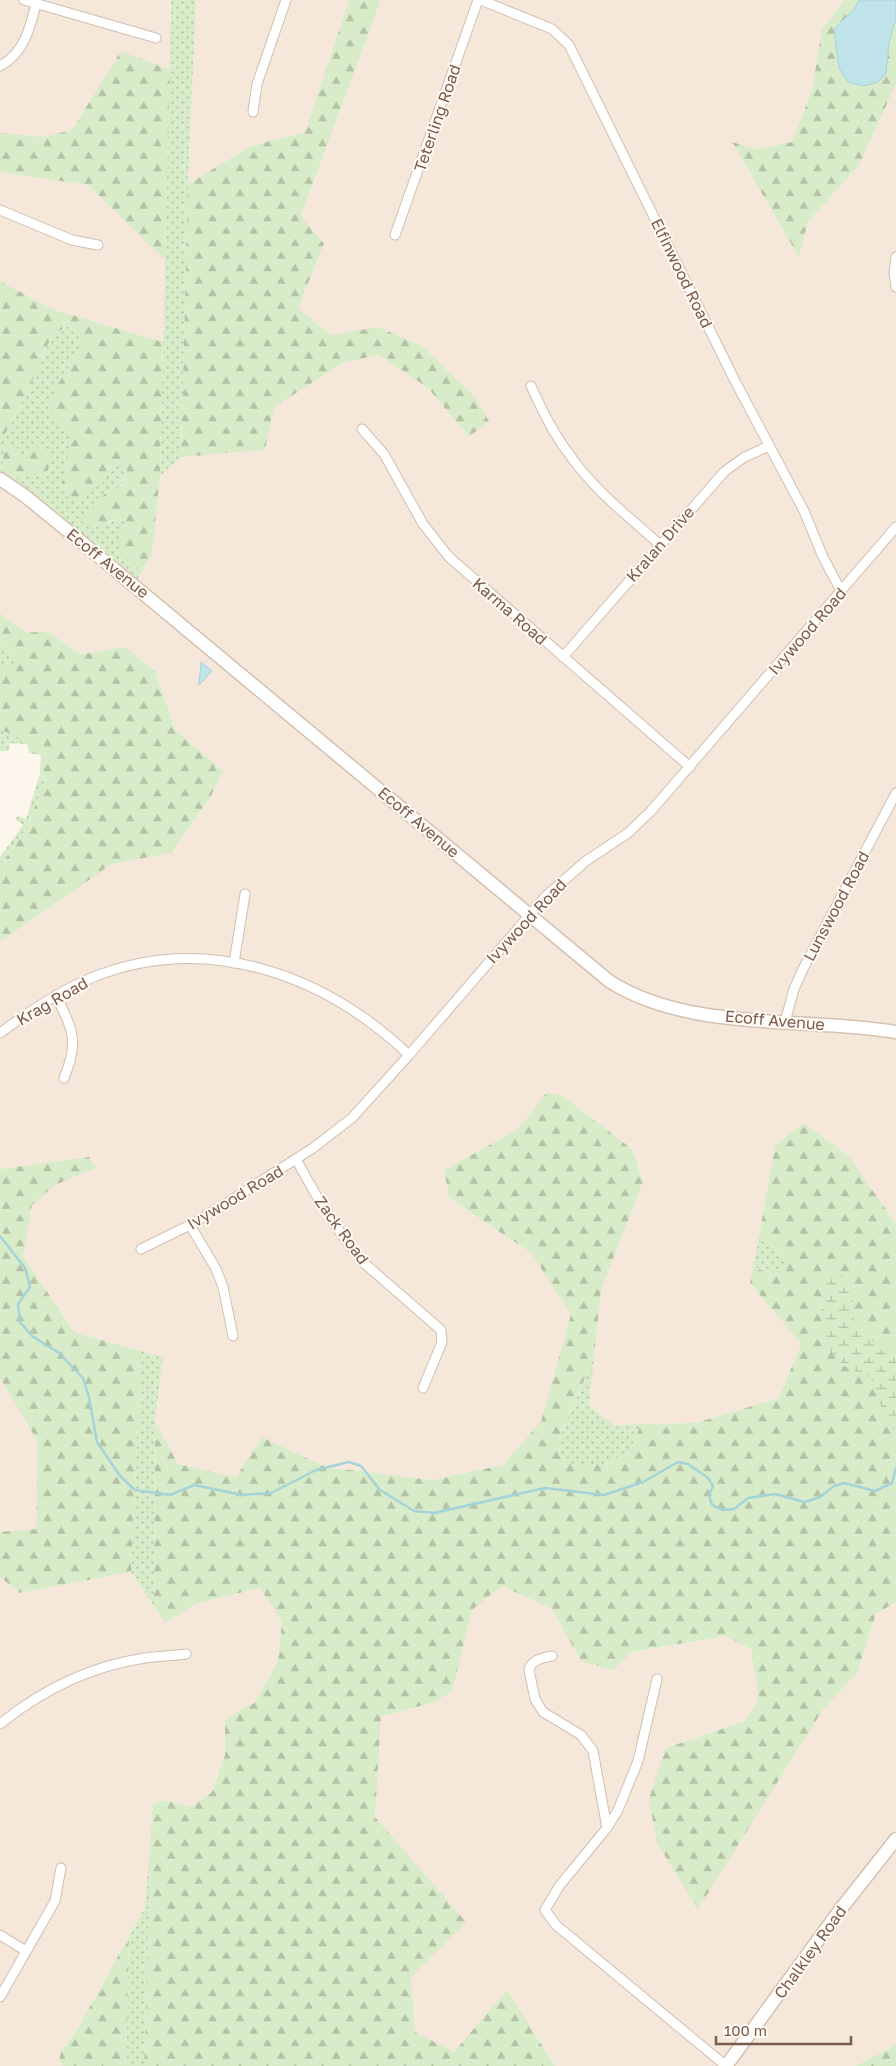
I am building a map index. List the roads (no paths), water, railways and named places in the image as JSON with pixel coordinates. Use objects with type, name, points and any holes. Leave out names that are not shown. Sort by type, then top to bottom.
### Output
[{"type":"street","points":[[24,0],[156,38]]},
{"type":"street","points":[[253,112],[257,84],[286,0]]},
{"type":"street","name":"Teterling Road","points":[[396,235],[479,0]]},
{"type":"street","name":"Elfinwood Road","points":[[479,0],[552,29],[569,45],[769,446],[804,511],[823,557],[841,591]]},
{"type":"street","points":[[0,66],[11,59],[21,48],[26,38],[36,2]]},
{"type":"street","points":[[0,210],[72,240],[98,245]]},
{"type":"street","points":[[896,257],[894,273],[896,288]]},
{"type":"street","points":[[531,386],[556,435],[585,474],[659,544]]},
{"type":"street","name":"Karma Road","points":[[362,429],[384,454],[423,524],[449,557],[690,767]]},
{"type":"street","name":"Kralan Drive","points":[[563,657],[659,544],[724,472],[743,458],[769,446]]},
{"type":"street","name":"Ecoff Avenue","points":[[0,479],[25,496],[87,546],[609,981],[636,996],[694,1012],[785,1022],[847,1025],[896,1032]]},
{"type":"street","name":"Ivywood Road","points":[[141,1249],[190,1225],[296,1159],[332,1135],[352,1118],[529,914],[565,878],[643,820],[896,527]]},
{"type":"street","name":"Lunswood Road","points":[[785,1022],[794,989],[804,967],[896,793]]},
{"type":"street","points":[[234,963],[245,894]]},
{"type":"street","name":"Krag Road","points":[[0,1033],[56,995],[91,978],[137,964],[181,959],[234,963],[280,975],[328,995],[369,1020],[408,1055]]},
{"type":"street","points":[[56,995],[69,1023],[74,1043],[71,1061],[64,1078]]},
{"type":"street","name":"Zack Road","points":[[296,1159],[322,1204],[364,1263],[441,1330],[442,1342],[423,1388]]},
{"type":"street","points":[[190,1225],[216,1270],[234,1336]]},
{"type":"street","points":[[0,1724],[33,1700],[76,1677],[104,1667],[145,1658],[186,1654]]},
{"type":"street","points":[[552,1656],[533,1662],[528,1670],[535,1699],[543,1712],[581,1735],[593,1751],[607,1828]]},
{"type":"street","points":[[657,1678],[638,1761],[618,1810],[607,1828],[560,1885],[545,1910],[556,1925],[726,2066]]},
{"type":"street","name":"Chalkley Road","points":[[726,2066],[851,1896],[896,1839]]},
{"type":"street","points":[[0,1997],[55,1901],[61,1868]]},
{"type":"street","points":[[0,1935],[26,1950]]},
{"type":"water","points":[[859,0],[896,0],[896,21],[889,44],[886,73],[877,83],[862,86],[848,82],[839,68],[834,29],[854,9]]},
{"type":"water","points":[[201,662],[212,671],[199,685]]},
{"type":"waterway","points":[[0,1236],[25,1268],[30,1287],[18,1304],[20,1322],[32,1336],[59,1353],[83,1378],[89,1397],[97,1442],[120,1476],[135,1490],[170,1495],[194,1485],[242,1495],[271,1493],[316,1470],[349,1462],[361,1466],[380,1490],[414,1511],[434,1513],[545,1488],[604,1495],[643,1482],[678,1462],[688,1464],[708,1478],[713,1486],[709,1495],[712,1505],[723,1510],[734,1509],[748,1498],[775,1494],[805,1502],[820,1497],[834,1486],[844,1483],[875,1491],[892,1483],[896,1468]]}]
